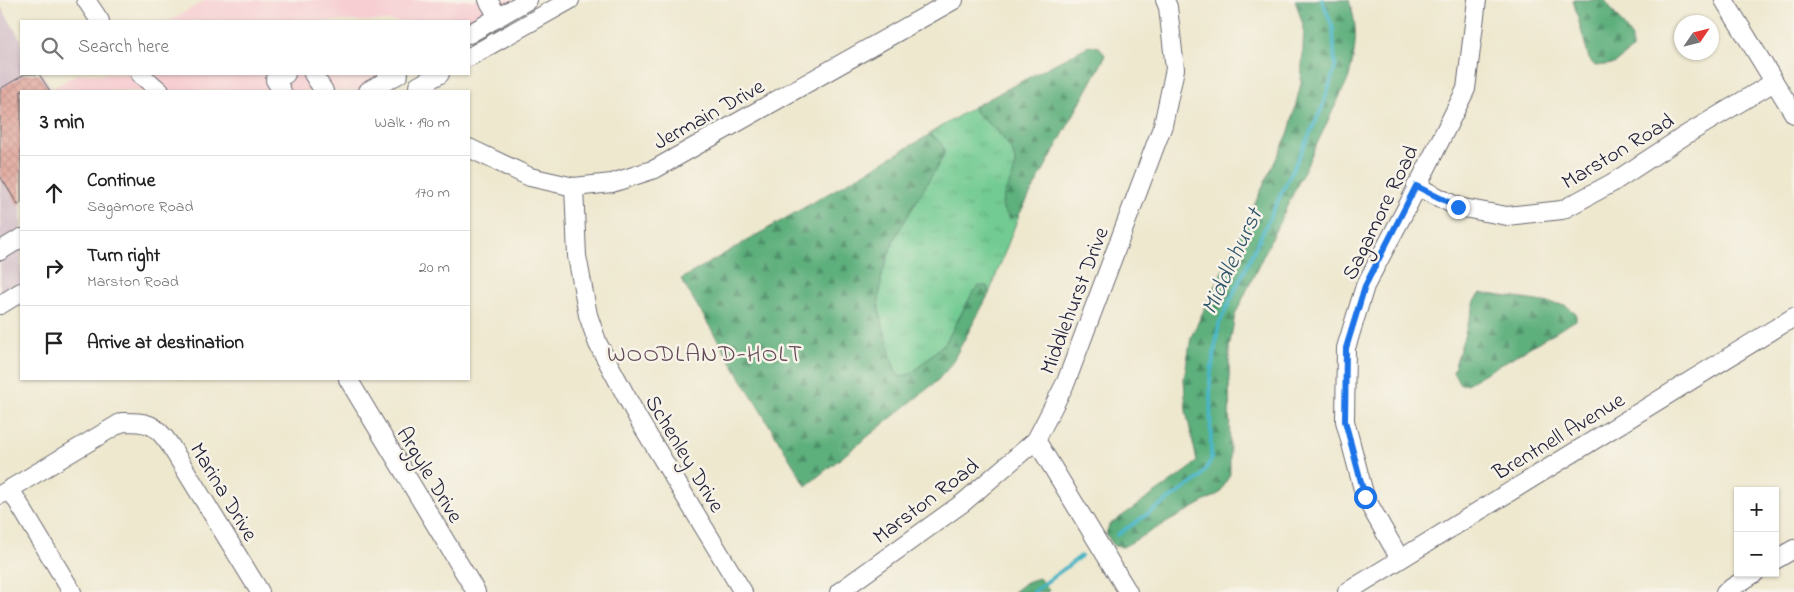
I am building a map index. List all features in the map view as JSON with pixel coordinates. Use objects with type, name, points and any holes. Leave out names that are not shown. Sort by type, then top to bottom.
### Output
[{"type":"street","points":[[86,0],[99,20]]},
{"type":"street","points":[[488,0],[498,17]]},
{"type":"street","points":[[470,33],[528,0]]},
{"type":"street","points":[[470,56],[570,0]]},
{"type":"street","name":"Jermain Drive","points":[[470,148],[530,177],[574,187],[612,183],[655,169],[954,0]]},
{"type":"street","name":"Middlehurst Drive","points":[[1036,440],[1066,382],[1163,125],[1174,69],[1168,7],[1165,0]]},
{"type":"street","name":"Sagamore Road","points":[[1400,559],[1365,497],[1345,421],[1346,348],[1365,286],[1466,89],[1477,0]]},
{"type":"street","points":[[1724,0],[1794,114]]},
{"type":"street","points":[[141,75],[159,90]]},
{"type":"street","points":[[281,90],[275,80],[284,75]]},
{"type":"street","points":[[314,75],[323,90]]},
{"type":"street","points":[[370,90],[397,75]]},
{"type":"street","points":[[416,84],[438,75]]},
{"type":"street","name":"Marston Road","points":[[1416,186],[1458,207],[1507,216],[1562,210],[1612,183],[1684,136],[1774,82]]},
{"type":"street","name":"Schenley Drive","points":[[574,187],[577,256],[588,315],[598,344],[640,422],[743,592]]},
{"type":"street","points":[[0,251],[20,239]]},
{"type":"street","points":[[1,303],[20,293]]},
{"type":"street","name":"Brentnell Avenue","points":[[1347,592],[1794,317]]},
{"type":"street","name":"Argyle Drive","points":[[349,380],[476,592]]},
{"type":"street","name":"Marina Drive","points":[[5,492],[122,422],[143,422],[160,430],[260,592]]},
{"type":"street","points":[[1036,440],[1128,592]]},
{"type":"street","name":"Marston Road","points":[[839,592],[964,502],[1036,440]]},
{"type":"street","points":[[5,492],[72,592]]},
{"type":"street","points":[[1779,557],[1794,548]]},
{"type":"street","points":[[1725,592],[1747,583]]},
{"type":"shaded area","points":[[206,0],[526,0],[470,31],[470,20],[171,20]]},
{"type":"shaded area","points":[[0,5],[20,38],[20,75],[43,75],[52,90],[20,90],[20,294],[0,306]]},
{"type":"shaded area","points":[[75,75],[394,75],[368,90],[51,89]]},
{"type":"green space","points":[[1295,0],[1349,0],[1354,21],[1355,47],[1349,77],[1235,315],[1229,349],[1230,474],[1220,493],[1123,547],[1114,546],[1106,534],[1109,525],[1188,470],[1197,461],[1186,411],[1184,379],[1191,337],[1289,132],[1301,83],[1304,28]]},
{"type":"green space","points":[[1573,0],[1605,0],[1632,38],[1632,49],[1614,64],[1595,66],[1589,59]]},
{"type":"green space","points":[[1090,45],[1099,47],[1105,55],[1103,61],[1019,215],[1010,218],[1002,204],[1014,173],[1015,160],[1008,144],[975,112],[975,106]]},
{"type":"green space","points":[[975,106],[975,112],[1001,136],[1012,151],[1015,167],[1003,200],[1010,218],[1019,215],[989,294],[987,286],[972,294],[946,342],[911,374],[900,377],[895,371],[878,307],[882,274],[894,239],[944,155],[936,138],[929,134]]},
{"type":"green space","points":[[929,135],[940,142],[944,155],[894,239],[882,274],[878,307],[895,371],[900,377],[911,374],[946,342],[972,294],[979,286],[987,286],[989,294],[950,366],[936,382],[806,486],[681,279]]},
{"type":"green space","points":[[1481,293],[1565,305],[1576,313],[1576,320],[1467,384],[1460,385],[1453,372],[1475,301]]},
{"type":"green space","points":[[1039,578],[1049,590],[1048,592],[1013,592],[1026,582]]},
{"type":"building","points":[[23,75],[40,75],[49,90],[20,90],[20,204],[18,205],[0,176],[0,89]]},
{"type":"waterway","name":"Middlehurst","points":[[1117,535],[1200,478],[1211,460],[1210,379],[1219,324],[1322,108],[1335,68],[1333,28],[1322,0]]},
{"type":"waterway","name":"Middlehurst","points":[[1033,592],[1081,556]]},
{"type":"district","name":"WOODLAND-HOLT","points":[[705,353]]},
{"type":"route","points":[[1365,497],[1345,421],[1346,348],[1365,286],[1406,209],[1416,186],[1458,207]]}]
